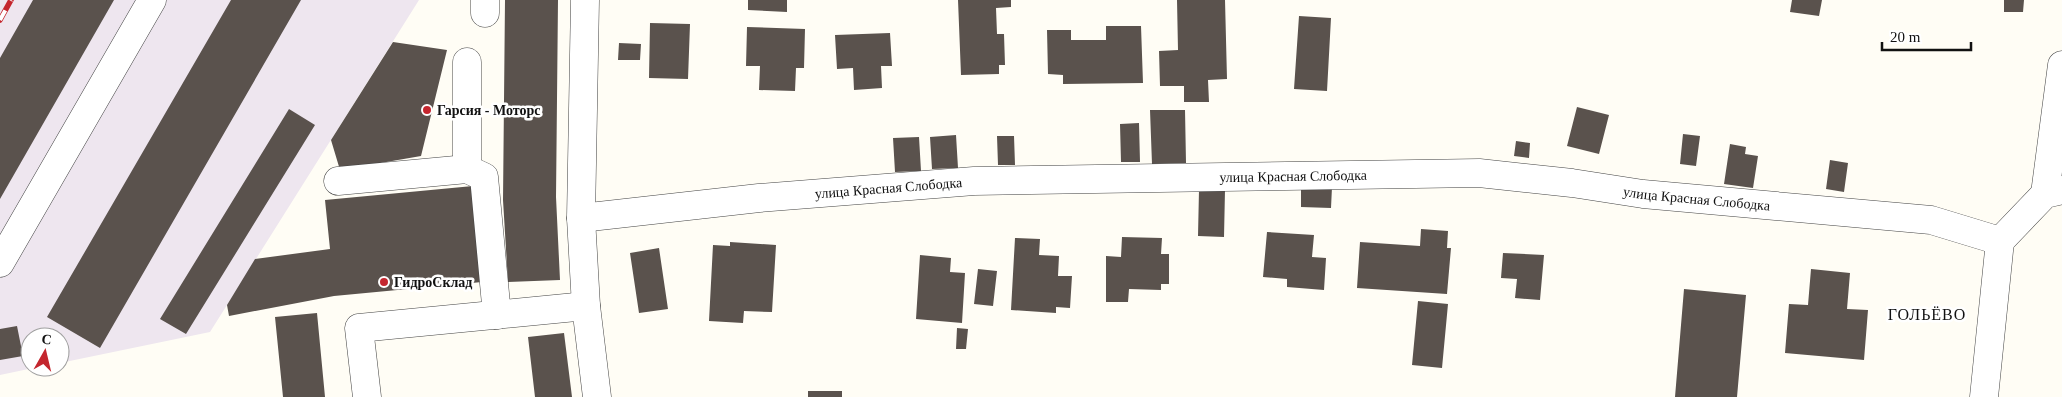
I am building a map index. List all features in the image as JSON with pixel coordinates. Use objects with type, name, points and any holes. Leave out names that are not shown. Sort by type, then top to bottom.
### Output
[{"type":"street","points":[[0,262],[152,0]]},
{"type":"street","points":[[585,0],[582,218],[586,306],[597,397]]},
{"type":"street","points":[[467,62],[467,169]]},
{"type":"street","points":[[1984,397],[2000,241],[2053,192],[2062,65]]},
{"type":"street","points":[[338,181],[467,169],[484,177],[496,315]]},
{"type":"street","name":"улица Красная Слободка","points":[[582,218],[759,198],[974,181],[1479,173],[1572,183],[1642,194],[1931,220],[2000,241]]},
{"type":"street","points":[[367,397],[360,328],[586,306]]},
{"type":"shaded area","points":[[0,0],[419,0],[210,332],[70,361],[70,327],[20,327],[20,371],[0,375]]},
{"type":"building","points":[[33,0],[114,0],[0,199],[0,58]]},
{"type":"building","points":[[231,0],[301,0],[100,348],[70,330],[70,327],[64,327],[47,317]]},
{"type":"building","points":[[505,0],[558,0],[556,197],[560,280],[508,282],[503,200]]},
{"type":"building","points":[[748,0],[787,0],[787,12],[748,10]]},
{"type":"building","points":[[958,0],[1011,0],[1011,7],[996,8],[997,34],[1004,34],[1005,65],[999,65],[999,74],[961,75]]},
{"type":"building","points":[[1177,0],[1225,0],[1227,79],[1208,80],[1209,102],[1184,102],[1184,86],[1160,86],[1159,51],[1178,50]]},
{"type":"building","points":[[1792,0],[1822,0],[1819,16],[1790,12]]},
{"type":"building","points":[[2004,0],[2024,0],[2023,12],[2004,12]]},
{"type":"building","points":[[1299,16],[1331,18],[1327,91],[1294,89]]},
{"type":"building","points":[[650,23],[690,24],[688,79],[649,78]]},
{"type":"building","points":[[1106,26],[1141,26],[1143,83],[1063,84],[1063,75],[1048,74],[1047,30],[1071,30],[1071,40],[1106,40]]},
{"type":"building","points":[[747,27],[805,29],[804,68],[796,68],[795,91],[759,90],[760,66],[746,66]]},
{"type":"building","points":[[890,33],[892,66],[881,66],[882,88],[854,90],[853,68],[837,69],[835,35]]},
{"type":"building","points":[[393,42],[447,50],[421,156],[340,170],[331,140]]},
{"type":"building","points":[[619,43],[641,44],[640,60],[618,60]]},
{"type":"building","points":[[1577,107],[1609,115],[1599,154],[1567,146]]},
{"type":"building","points":[[289,109],[315,125],[186,334],[160,319]]},
{"type":"building","points":[[1150,110],[1185,110],[1186,163],[1152,164]]},
{"type":"building","points":[[1139,123],[1140,162],[1121,162],[1120,124]]},
{"type":"building","points":[[1683,134],[1700,136],[1696,166],[1680,164]]},
{"type":"building","points":[[956,135],[958,168],[932,169],[930,137]]},
{"type":"building","points":[[997,136],[1014,136],[1015,165],[998,165]]},
{"type":"building","points":[[919,137],[921,171],[895,172],[893,138]]},
{"type":"building","points":[[1516,141],[1530,143],[1529,158],[1514,156]]},
{"type":"building","points":[[1730,144],[1746,147],[1745,154],[1758,156],[1753,188],[1724,184]]},
{"type":"building","points":[[1830,160],[1848,163],[1844,192],[1826,189]]},
{"type":"building","points":[[473,186],[482,282],[334,296],[229,316],[227,305],[255,259],[330,249],[325,200]]},
{"type":"building","points":[[1301,186],[1332,187],[1331,208],[1301,207]]},
{"type":"building","points":[[1199,190],[1225,190],[1224,237],[1198,236]]},
{"type":"building","points":[[1421,229],[1448,231],[1447,248],[1451,248],[1447,294],[1357,288],[1360,242],[1420,246]]},
{"type":"building","points":[[1267,232],[1314,235],[1312,257],[1326,258],[1324,290],[1287,287],[1287,279],[1263,277]]},
{"type":"building","points":[[1122,237],[1162,238],[1161,254],[1169,254],[1169,284],[1161,284],[1161,290],[1129,289],[1128,302],[1106,302],[1106,256],[1121,257]]},
{"type":"building","points":[[1015,238],[1040,239],[1039,255],[1059,256],[1058,276],[1072,276],[1070,308],[1056,307],[1056,313],[1011,310]]},
{"type":"building","points":[[730,242],[776,245],[772,312],[744,311],[743,323],[709,321],[713,245],[730,246]]},
{"type":"building","points":[[659,248],[668,309],[639,313],[630,253]]},
{"type":"building","points":[[1503,253],[1544,255],[1540,300],[1515,298],[1517,279],[1501,278]]},
{"type":"building","points":[[920,255],[951,258],[950,272],[965,273],[962,323],[916,319]]},
{"type":"building","points":[[978,269],[997,271],[993,306],[974,304]]},
{"type":"building","points":[[1811,269],[1850,273],[1847,309],[1868,310],[1864,360],[1785,353],[1789,304],[1808,305]]},
{"type":"building","points":[[1684,289],[1746,295],[1737,397],[1675,397]]},
{"type":"building","points":[[1418,301],[1448,304],[1442,368],[1412,365]]},
{"type":"building","points":[[317,313],[325,397],[283,397],[275,317]]},
{"type":"building","points":[[17,326],[20,341],[20,357],[0,360],[0,329]]},
{"type":"building","points":[[957,328],[968,329],[966,349],[956,349]]},
{"type":"building","points":[[564,333],[572,397],[535,397],[528,337]]},
{"type":"building","points":[[808,391],[842,391],[842,397],[808,397]]},
{"type":"railway","points":[[0,20],[11,0]]},
{"type":"place","name":"Гарсия - Моторс","points":[[427,110]]},
{"type":"place","name":"ГидроСклад","points":[[384,282]]},
{"type":"district","name":"ГОЛЬЁВО","points":[[1927,314]]}]
